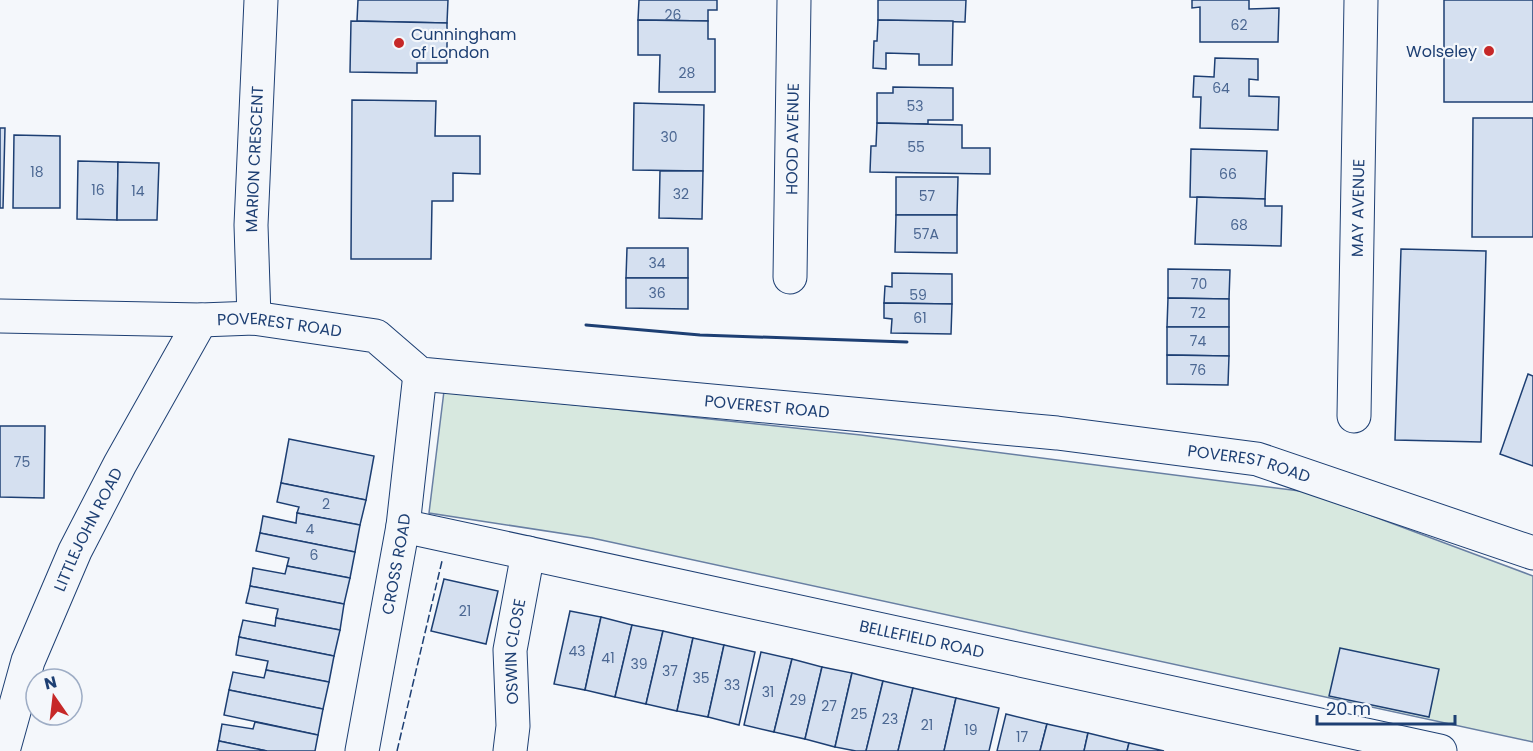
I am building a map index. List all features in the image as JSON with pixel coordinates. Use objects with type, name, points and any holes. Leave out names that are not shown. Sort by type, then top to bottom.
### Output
[{"type":"street","name":"MARION CRESCENT","points":[[254,318],[251,225],[261,0]]},
{"type":"street","name":"HOOD AVENUE","points":[[790,277],[794,0]]},
{"type":"street","name":"MAY AVENUE","points":[[1354,416],[1361,0]]},
{"type":"street","name":"POVEREST ROAD","points":[[0,316],[201,320],[254,318],[376,336],[420,374],[1057,433],[1257,459],[1533,553]]},
{"type":"street","name":"LITTLEJOHN ROAD","points":[[3,751],[28,661],[75,551],[125,454],[201,320]]},
{"type":"street","name":"CROSS ROAD","points":[[362,751],[403,526],[420,374]]},
{"type":"street","name":"BELLEFIELD ROAD","points":[[403,526],[1440,751]]},
{"type":"street","name":"OSWIN CLOSE","points":[[510,751],[513,726],[510,650],[528,553]]},
{"type":"shaded area","points":[[444,391],[861,435],[1308,492],[1533,576],[1533,742],[592,538],[429,513]]},
{"type":"building","points":[[358,0],[448,0],[447,23],[357,21]]},
{"type":"building","points":[[639,0],[717,0],[717,10],[708,10],[708,21],[638,20]]},
{"type":"building","points":[[878,0],[966,0],[965,22],[878,20]]},
{"type":"building","points":[[1192,0],[1249,0],[1249,9],[1279,8],[1278,42],[1200,42],[1200,7],[1192,8]]},
{"type":"building","name":"Wolseley","points":[[1444,0],[1533,0],[1533,102],[1444,102]]},
{"type":"building","points":[[638,20],[708,21],[708,39],[715,39],[715,92],[659,92],[660,55],[638,55]]},
{"type":"building","points":[[878,20],[953,21],[952,65],[919,65],[919,54],[886,53],[886,69],[873,68],[874,41],[877,41]]},
{"type":"building","name":"Cunningham of London","points":[[351,21],[447,23],[447,63],[417,63],[417,73],[350,72]]},
{"type":"building","points":[[1215,58],[1258,59],[1258,80],[1249,79],[1249,96],[1279,97],[1278,130],[1200,128],[1201,97],[1193,97],[1194,76],[1214,77]]},
{"type":"building","points":[[893,87],[953,88],[953,120],[928,120],[928,124],[877,123],[877,93],[893,93]]},
{"type":"building","points":[[352,100],[436,101],[435,136],[480,136],[480,174],[453,173],[453,201],[432,201],[431,259],[351,259]]},
{"type":"building","points":[[634,103],[704,105],[703,171],[633,170]]},
{"type":"building","points":[[1473,118],[1533,118],[1533,237],[1472,237]]},
{"type":"building","points":[[877,123],[962,125],[962,148],[990,148],[990,174],[870,172],[871,146],[876,146]]},
{"type":"building","points":[[0,128],[5,128],[3,208],[0,208]]},
{"type":"building","points":[[14,135],[60,136],[60,208],[13,208]]},
{"type":"building","points":[[1191,149],[1267,151],[1265,199],[1190,197]]},
{"type":"building","points":[[78,161],[118,162],[117,220],[77,219]]},
{"type":"building","points":[[118,162],[159,163],[157,220],[117,220]]},
{"type":"building","points":[[660,171],[703,171],[702,219],[659,218]]},
{"type":"building","points":[[896,177],[958,177],[957,215],[896,215]]},
{"type":"building","points":[[1197,197],[1265,199],[1265,206],[1282,206],[1281,246],[1195,244]]},
{"type":"building","points":[[896,215],[957,215],[957,253],[895,252]]},
{"type":"building","points":[[627,248],[688,248],[688,278],[626,278]]},
{"type":"building","points":[[1401,249],[1486,251],[1481,442],[1395,440]]},
{"type":"building","points":[[1168,269],[1230,270],[1229,299],[1168,298]]},
{"type":"building","points":[[892,273],[952,274],[952,304],[884,303],[885,286],[892,287]]},
{"type":"building","points":[[626,278],[688,278],[688,309],[626,308]]},
{"type":"building","points":[[1168,298],[1229,299],[1229,327],[1167,327]]},
{"type":"building","points":[[884,303],[952,304],[951,334],[891,333],[892,319],[884,318]]},
{"type":"building","points":[[1167,327],[1229,327],[1229,356],[1167,355]]},
{"type":"building","points":[[1167,355],[1229,356],[1228,385],[1167,384]]},
{"type":"building","points":[[1528,374],[1533,376],[1533,466],[1500,454]]},
{"type":"building","points":[[0,426],[45,426],[44,498],[0,497]]},
{"type":"building","points":[[289,439],[374,456],[366,500],[281,483]]},
{"type":"building","points":[[281,483],[366,500],[360,525],[297,513],[299,507],[277,502]]},
{"type":"building","points":[[297,513],[360,525],[355,552],[260,533],[263,516],[296,523]]},
{"type":"building","points":[[260,533],[355,552],[350,578],[287,566],[289,558],[256,551]]},
{"type":"building","points":[[287,566],[350,578],[344,604],[250,586],[253,568],[285,574]]},
{"type":"building","points":[[444,579],[498,591],[486,644],[431,631]]},
{"type":"building","points":[[250,586],[344,604],[340,630],[276,618],[278,609],[246,603]]},
{"type":"building","points":[[570,611],[601,617],[585,690],[554,684]]},
{"type":"building","points":[[601,617],[632,625],[615,697],[585,690]]},
{"type":"building","points":[[276,618],[340,630],[334,656],[239,637],[243,620],[275,626]]},
{"type":"building","points":[[632,625],[663,631],[646,704],[615,697]]},
{"type":"building","points":[[663,631],[693,638],[677,711],[646,704]]},
{"type":"building","points":[[239,637],[334,656],[329,682],[266,670],[268,661],[236,655]]},
{"type":"building","points":[[693,638],[724,645],[708,717],[677,711]]},
{"type":"building","points":[[724,645],[755,652],[739,725],[708,717]]},
{"type":"building","points":[[1340,648],[1439,669],[1429,717],[1329,696]]},
{"type":"building","points":[[761,652],[792,659],[774,732],[744,725]]},
{"type":"building","points":[[792,659],[822,667],[805,739],[774,732]]},
{"type":"building","points":[[822,667],[852,673],[835,747],[805,739]]},
{"type":"building","points":[[266,670],[329,682],[323,709],[229,690],[233,672],[264,678]]},
{"type":"building","points":[[852,673],[883,681],[866,751],[835,747]]},
{"type":"building","points":[[883,681],[913,688],[898,751],[866,751]]},
{"type":"building","points":[[913,688],[956,698],[944,751],[898,751]]},
{"type":"building","points":[[229,690],[323,709],[318,735],[224,715]]},
{"type":"building","points":[[956,698],[999,708],[989,751],[944,751]]},
{"type":"building","points":[[1006,714],[1047,724],[1040,751],[997,751]]},
{"type":"building","points":[[255,722],[318,735],[315,751],[267,751],[219,741],[222,724],[253,729]]},
{"type":"building","points":[[1047,724],[1088,733],[1084,751],[1040,751]]},
{"type":"building","points":[[1088,733],[1129,743],[1127,751],[1084,751]]},
{"type":"building","points":[[219,741],[267,751],[217,751]]},
{"type":"building","points":[[1129,743],[1164,751],[1127,751]]},
{"type":"fence","points":[[397,751],[442,561]]},
{"type":"wall","points":[[586,325],[700,335],[907,342]]},
{"type":"place","name":"Cunningham of London","points":[[399,43]]},
{"type":"place","name":"Wolseley","points":[[1489,51]]}]
